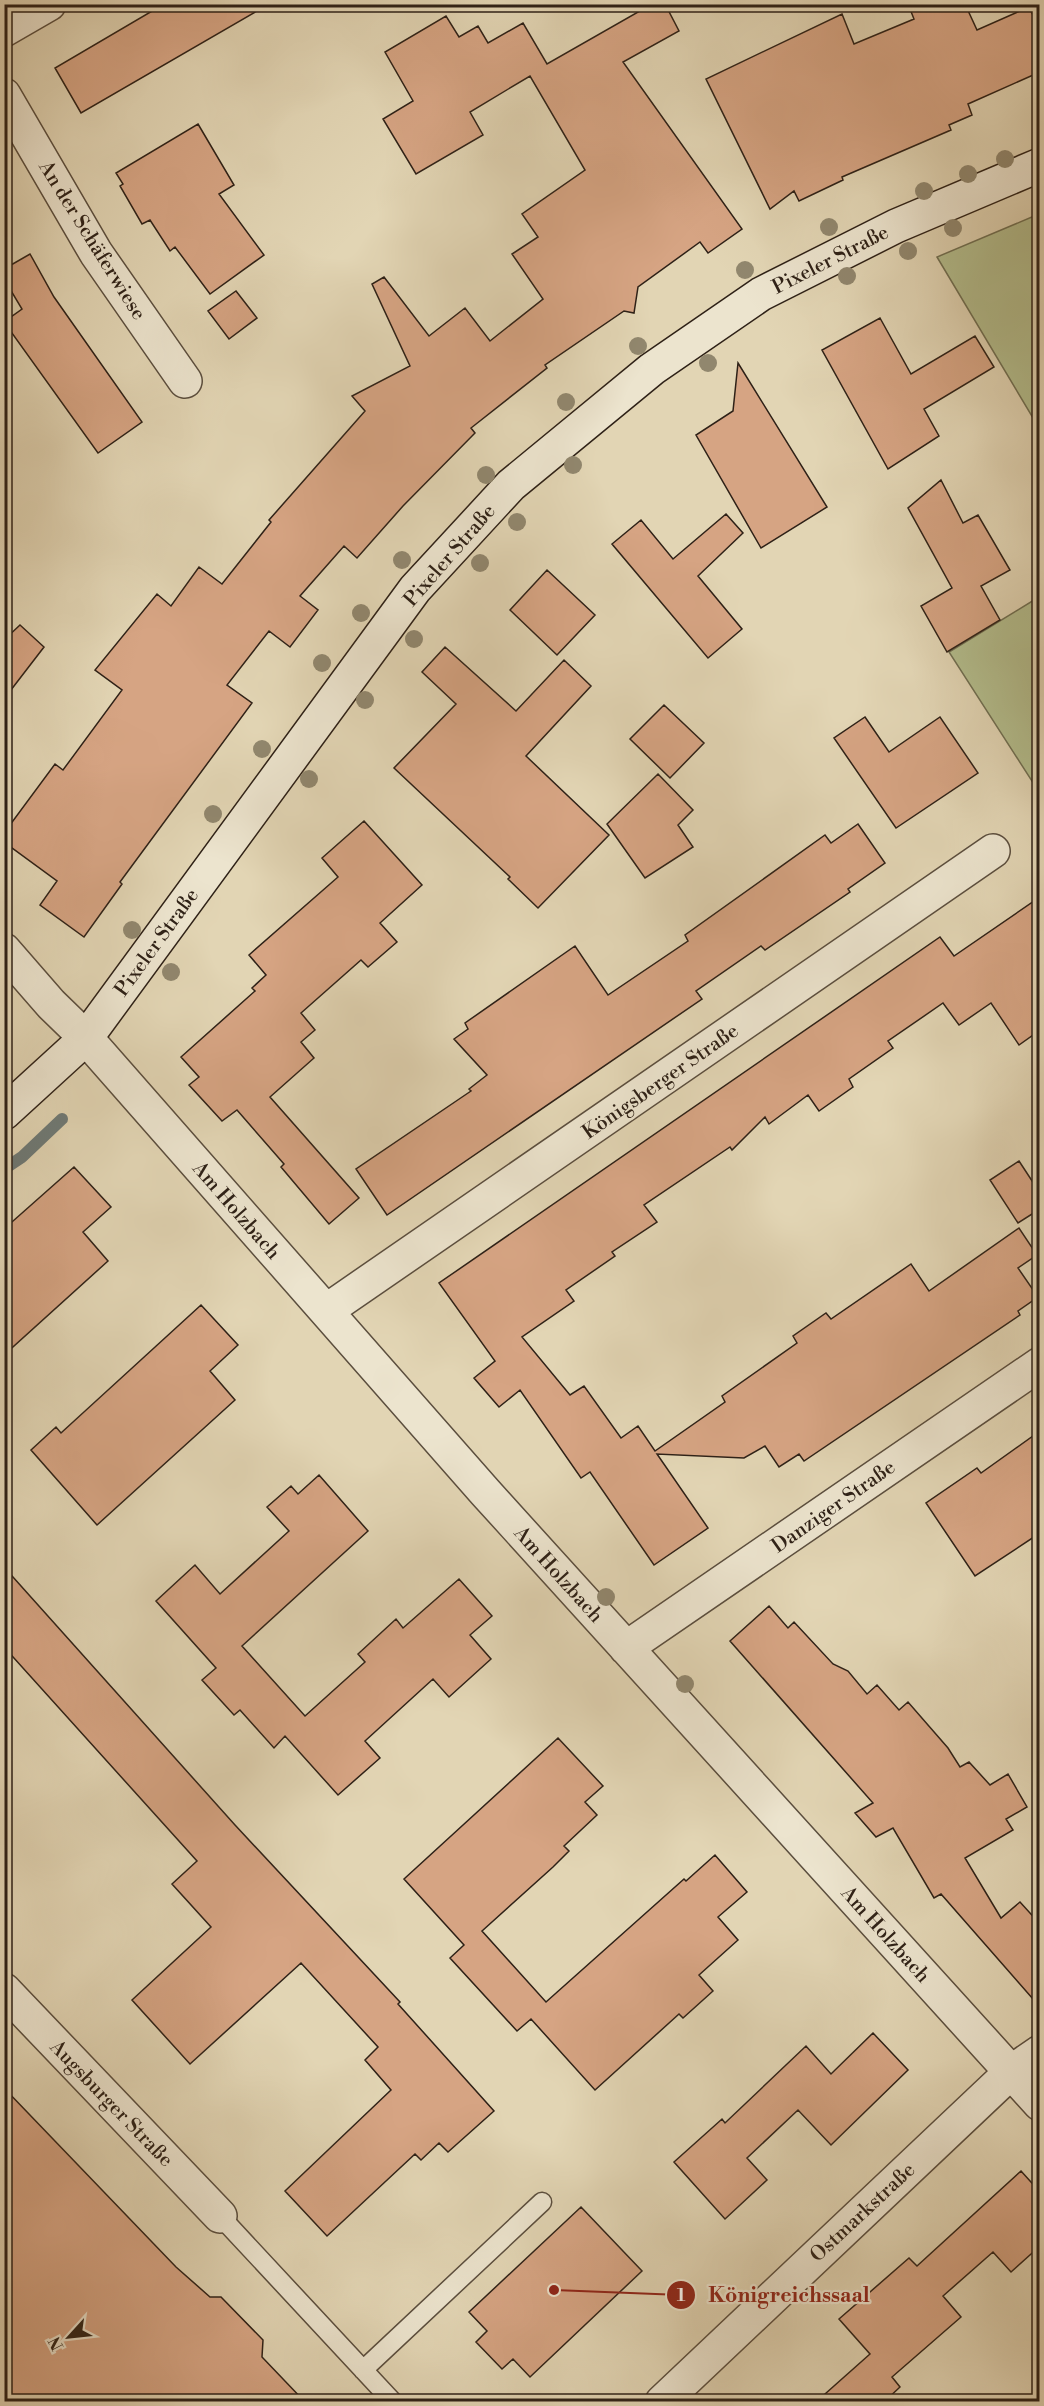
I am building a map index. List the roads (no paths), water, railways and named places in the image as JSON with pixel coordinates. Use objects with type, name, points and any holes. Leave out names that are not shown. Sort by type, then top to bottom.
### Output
[{"type":"street","points":[[4,30],[49,4]]},
{"type":"street","name":"An der Schäferwiese","points":[[4,95],[96,253],[185,381]]},
{"type":"street","name":"Pixeler Straße","points":[[4,1113],[86,1038],[415,590],[510,485],[652,369],[761,294],[896,226],[1040,165]]},
{"type":"street","name":"Königsberger Straße","points":[[326,1311],[993,852]]},
{"type":"street","name":"Am Holzbach","points":[[4,950],[51,1004],[86,1038],[626,1648],[1040,2104]]},
{"type":"street","name":"Danziger Straße","points":[[626,1648],[1040,1364]]},
{"type":"street","name":"Augsburger Straße","points":[[4,1990],[220,2216]]},
{"type":"street","name":"Ostmarkstraße","points":[[662,2402],[1011,2072],[1040,2052]]},
{"type":"lane","points":[[363,2370],[542,2202]]},
{"type":"lane","points":[[220,2216],[393,2402]]},
{"type":"waterway","points":[[4,1169],[22,1157],[62,1119]]},
{"type":"place","name":"Königreichssaal","points":[[554,2290]]}]
